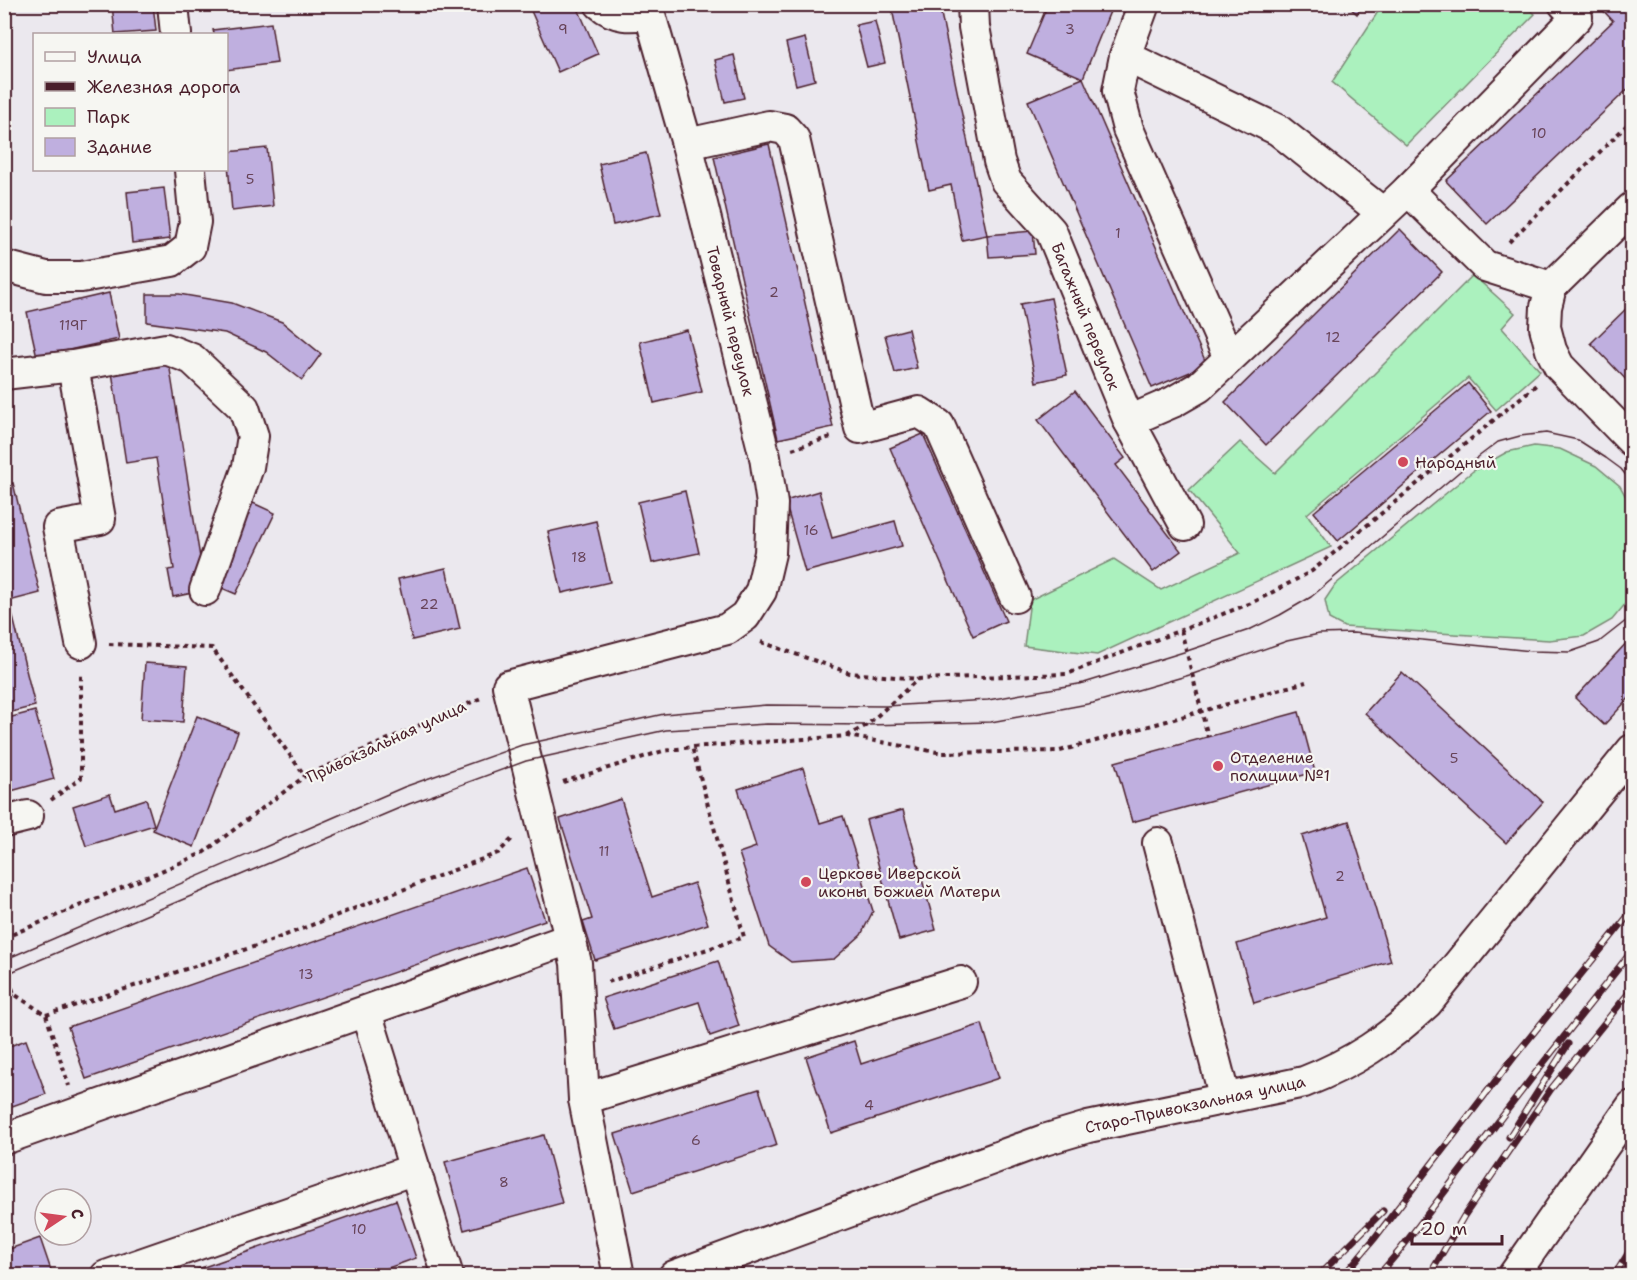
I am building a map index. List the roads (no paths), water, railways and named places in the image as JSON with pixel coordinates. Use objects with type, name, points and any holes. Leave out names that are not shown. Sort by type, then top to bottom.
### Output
[{"type":"street","points":[[174,4],[176,33]]},
{"type":"street","points":[[600,4],[619,15],[635,16],[648,9]]},
{"type":"street","name":"Багажный переулок","points":[[973,4],[974,27],[999,161],[1006,181],[1051,231],[1129,421],[1185,525]]},
{"type":"street","points":[[1144,4],[1125,56],[1118,91],[1128,129],[1229,358]]},
{"type":"street","points":[[1129,421],[1173,402],[1199,387],[1408,190],[1577,17],[1564,4]]},
{"type":"street","name":"Товарный переулок","points":[[569,939],[508,686],[727,629],[745,616],[761,591],[770,553],[772,504],[765,457],[687,144],[648,9]]},
{"type":"street","points":[[1125,56],[1278,130],[1383,213]]},
{"type":"street","points":[[687,144],[769,126],[785,129],[794,139],[860,428],[919,412],[939,425],[1015,597]]},
{"type":"street","points":[[4,266],[46,277],[81,278],[172,261],[190,247],[195,222],[190,171]]},
{"type":"street","points":[[1408,190],[1485,266],[1551,288]]},
{"type":"street","points":[[1632,208],[1551,288],[1546,307],[1545,327],[1551,350],[1559,366],[1632,441]]},
{"type":"street","points":[[4,374],[73,366],[166,349],[192,359],[244,408],[253,436],[248,467],[205,591]]},
{"type":"street","points":[[73,366],[100,519],[58,527],[81,643]]},
{"type":"street","name":"Старо-Привокзальная улица","points":[[674,1275],[1044,1140],[1088,1127],[1304,1082],[1336,1069],[1368,1052],[1399,1029],[1427,1003],[1632,750]]},
{"type":"street","points":[[1158,843],[1225,1099]]},
{"type":"street","points":[[4,1139],[569,939],[576,963],[584,1099],[618,1275]]},
{"type":"street","points":[[584,1099],[961,982]]},
{"type":"street","points":[[366,1012],[448,1275]]},
{"type":"street","points":[[1513,1275],[1632,1106]]},
{"type":"street","points":[[105,1275],[415,1169]]},
{"type":"tram line","points":[[4,960],[404,787],[522,745],[664,714],[766,705],[886,706],[988,700],[1084,683],[1249,630],[1311,597],[1465,467],[1498,442],[1520,436],[1546,433],[1578,440],[1621,469],[1632,483]]},
{"type":"tram line","points":[[4,975],[409,804],[526,761],[666,730],[767,724],[867,725],[991,722],[1093,703],[1193,674],[1287,641],[1319,634],[1353,633],[1532,651],[1570,652],[1599,642],[1627,620],[1632,612]]},
{"type":"railway","points":[[1343,1276],[1514,1057],[1632,911]]},
{"type":"railway","points":[[1378,1276],[1632,951]]},
{"type":"railway","points":[[1429,1276],[1464,1216],[1551,1089],[1632,989]]},
{"type":"railway","points":[[1509,1137],[1568,1044]]},
{"type":"railway","points":[[1318,1276],[1383,1211]]},
{"type":"railway","points":[[1614,1276],[1632,1247]]},
{"type":"place","name":"Народный","points":[[1403,462]]},
{"type":"place","name":"Отделение полиции №1","points":[[1218,766]]},
{"type":"place","name":"Церковь Иверской иконы Божией Матери","points":[[806,882]]}]
